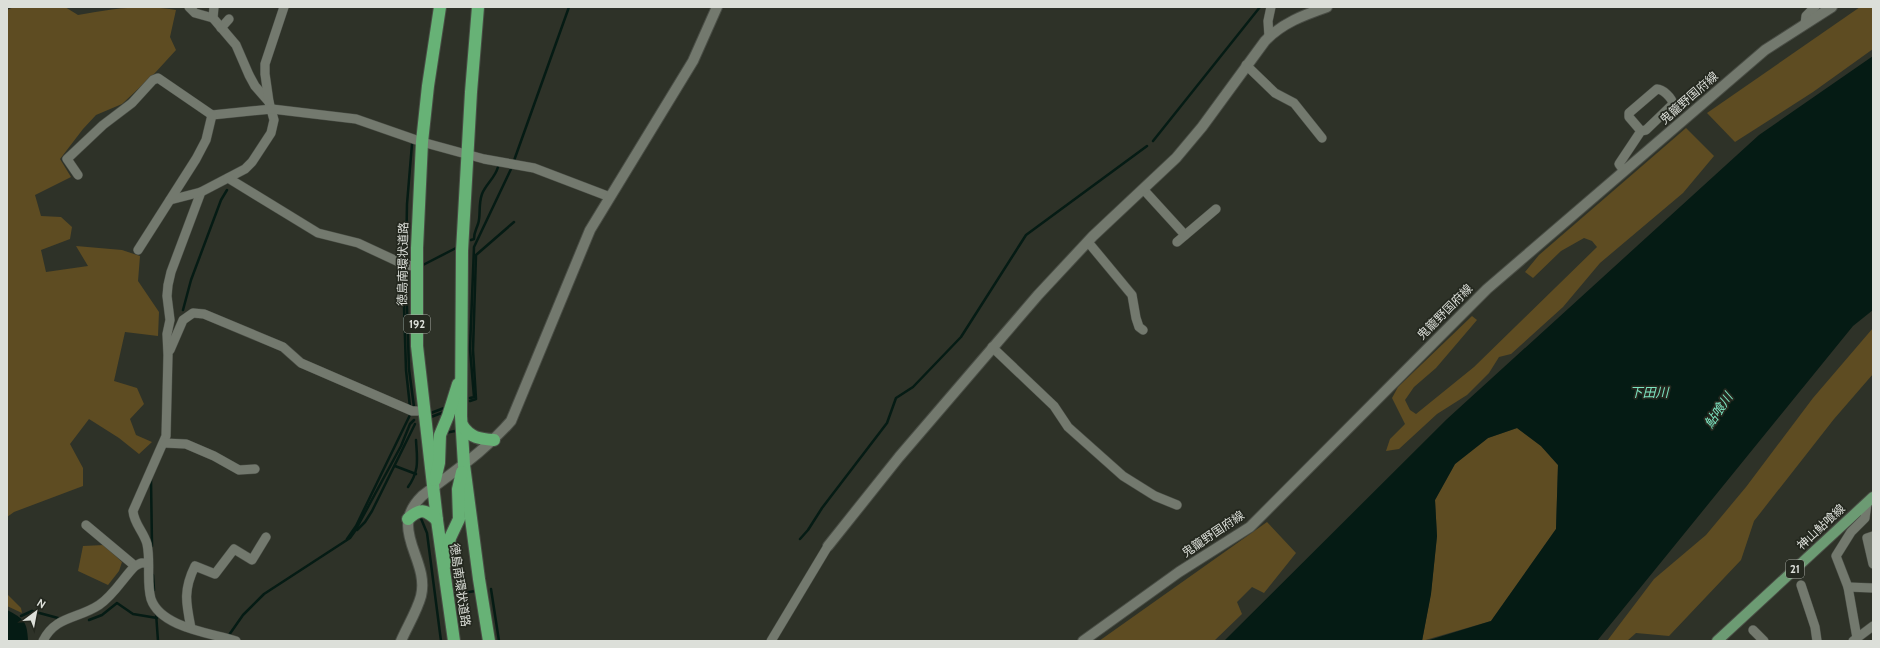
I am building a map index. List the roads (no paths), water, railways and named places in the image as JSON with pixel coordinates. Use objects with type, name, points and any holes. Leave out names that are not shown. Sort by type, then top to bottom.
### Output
[{"type":"highway","name":"徳島南環状道路","points":[[440,7],[428,86],[422,142],[417,267],[417,346],[443,573],[454,641]]},
{"type":"highway","name":"徳島南環状道路","points":[[478,7],[471,92],[462,251],[461,373],[464,465],[489,641]]},
{"type":"highway","points":[[433,487],[439,463],[440,435],[448,416],[461,373]]},
{"type":"highway","points":[[462,426],[476,438],[494,440]]},
{"type":"highway","points":[[443,573],[450,538],[459,519],[458,489],[464,465]]},
{"type":"highway","points":[[408,519],[415,512],[421,511],[426,512],[437,520]]},
{"type":"main road","name":"神山鮎喰線","points":[[1716,641],[1870,500]]},
{"type":"street","points":[[189,7],[194,13],[214,18]]},
{"type":"street","points":[[214,7],[214,18],[232,39],[255,86],[270,105]]},
{"type":"street","points":[[170,200],[201,192],[244,169],[252,162],[259,149],[267,141],[273,127],[265,74],[265,64],[284,7]]},
{"type":"street","points":[[401,641],[421,596],[421,573],[411,545],[408,519],[413,504],[494,440],[511,421],[590,230],[693,61],[717,7]]},
{"type":"street","points":[[1269,37],[1268,21],[1270,7]]},
{"type":"street","points":[[771,641],[828,546],[864,498],[992,347],[1088,242],[1176,158],[1202,127],[1269,37],[1286,24],[1327,7]]},
{"type":"street","points":[[1805,24],[1806,16],[1815,7]]},
{"type":"street","name":"鬼籠野国府線","points":[[1083,641],[1179,572],[1250,526],[1487,289],[1765,50],[1832,7]]},
{"type":"street","points":[[221,28],[229,19]]},
{"type":"street","points":[[1246,66],[1275,93],[1294,104],[1322,138]]},
{"type":"street","points":[[78,175],[66,160],[103,125],[132,104],[153,80],[158,78],[212,115],[270,105],[356,119],[422,142],[468,154],[484,160],[534,168],[610,196]]},
{"type":"street","points":[[1624,171],[1619,164],[1641,131],[1646,130],[1673,104],[1672,101],[1660,89],[1657,88],[1629,113],[1629,117],[1641,131]]},
{"type":"street","points":[[138,250],[206,140],[212,115]]},
{"type":"street","points":[[228,178],[318,232],[358,243],[403,264],[417,267]]},
{"type":"street","points":[[1143,189],[1185,235]]},
{"type":"street","points":[[201,192],[170,272],[167,296],[170,320],[167,334],[168,355],[166,436],[134,511],[135,522],[147,544],[151,594],[156,606],[170,621],[230,640]]},
{"type":"street","points":[[1177,242],[1216,209]]},
{"type":"street","points":[[1088,242],[1132,295],[1136,318],[1139,327],[1143,330]]},
{"type":"street","points":[[168,355],[183,320],[193,313],[204,314],[283,347],[301,363],[412,412],[424,411]]},
{"type":"street","points":[[992,347],[1054,406],[1068,427],[1122,476],[1155,496],[1177,505]]},
{"type":"street","points":[[164,443],[186,444],[214,456],[239,470],[255,469]]},
{"type":"street","points":[[1870,500],[1865,518],[1851,532],[1836,556],[1848,587],[1855,639],[1873,626]]},
{"type":"street","points":[[86,525],[135,566]]},
{"type":"street","points":[[1873,536],[1867,538],[1873,564]]},
{"type":"street","points":[[191,628],[186,598],[191,574],[195,566],[215,574],[234,549],[252,560],[266,537]]},
{"type":"street","points":[[43,641],[55,624],[85,613],[100,605],[135,566],[141,563],[148,563]]},
{"type":"street","points":[[1801,585],[1815,627],[1817,641]]},
{"type":"street","points":[[1848,587],[1873,588]]},
{"type":"street","points":[[1753,630],[1764,641]]},
{"type":"water","name":"下田川","points":[[1873,56],[1873,310],[1853,326],[1597,641],[1426,641],[1491,621],[1556,529],[1558,465],[1541,446],[1517,428],[1488,438],[1455,464],[1435,500],[1437,536],[1431,594],[1422,641],[1224,641],[1447,419],[1759,135]]},
{"type":"water","points":[[7,610],[24,621],[27,629],[28,641],[7,641]]},
{"type":"waterway","points":[[470,398],[474,397],[470,349],[474,247],[511,169],[569,7]]},
{"type":"waterway","points":[[1153,141],[1260,7]]},
{"type":"waterway","points":[[406,259],[407,204],[412,144]]},
{"type":"waterway","points":[[800,539],[887,423],[896,398],[913,387],[961,337],[1026,235],[1147,146]]},
{"type":"waterway","points":[[471,240],[474,239],[479,221],[482,194],[498,167]]},
{"type":"waterway","points":[[183,310],[191,280],[221,200],[227,190]]},
{"type":"waterway","points":[[470,401],[476,399],[473,350],[476,255],[514,222]]},
{"type":"waterway","points":[[421,266],[456,248]]},
{"type":"waterway","points":[[403,274],[406,370],[410,407]]},
{"type":"waterway","points":[[406,277],[409,369],[414,407]]},
{"type":"waterway","points":[[431,413],[444,408]]},
{"type":"waterway","points":[[431,417],[444,412]]},
{"type":"waterway","points":[[347,539],[356,526],[410,415]]},
{"type":"waterway","points":[[229,635],[243,615],[264,594],[350,538],[401,446],[410,424],[414,420]]},
{"type":"waterway","points":[[357,530],[365,522],[372,511],[415,424]]},
{"type":"waterway","points":[[445,433],[455,431]]},
{"type":"waterway","points":[[408,487],[416,470],[416,440]]},
{"type":"waterway","points":[[395,466],[416,474]]},
{"type":"waterway","points":[[151,479],[152,546]]},
{"type":"waterway","points":[[420,516],[427,533],[441,641]]},
{"type":"waterway","points":[[153,575],[154,590]]},
{"type":"waterway","points":[[491,589],[499,641]]},
{"type":"waterway","points":[[452,595],[475,591]]},
{"type":"waterway","points":[[89,620],[102,615],[117,603],[133,614],[157,618]]},
{"type":"waterway","points":[[21,616],[32,611],[58,618]]},
{"type":"waterway","points":[[156,613],[158,641]]},
{"type":"water label","name":"鮎喰川","points":[[1718,410]]}]
